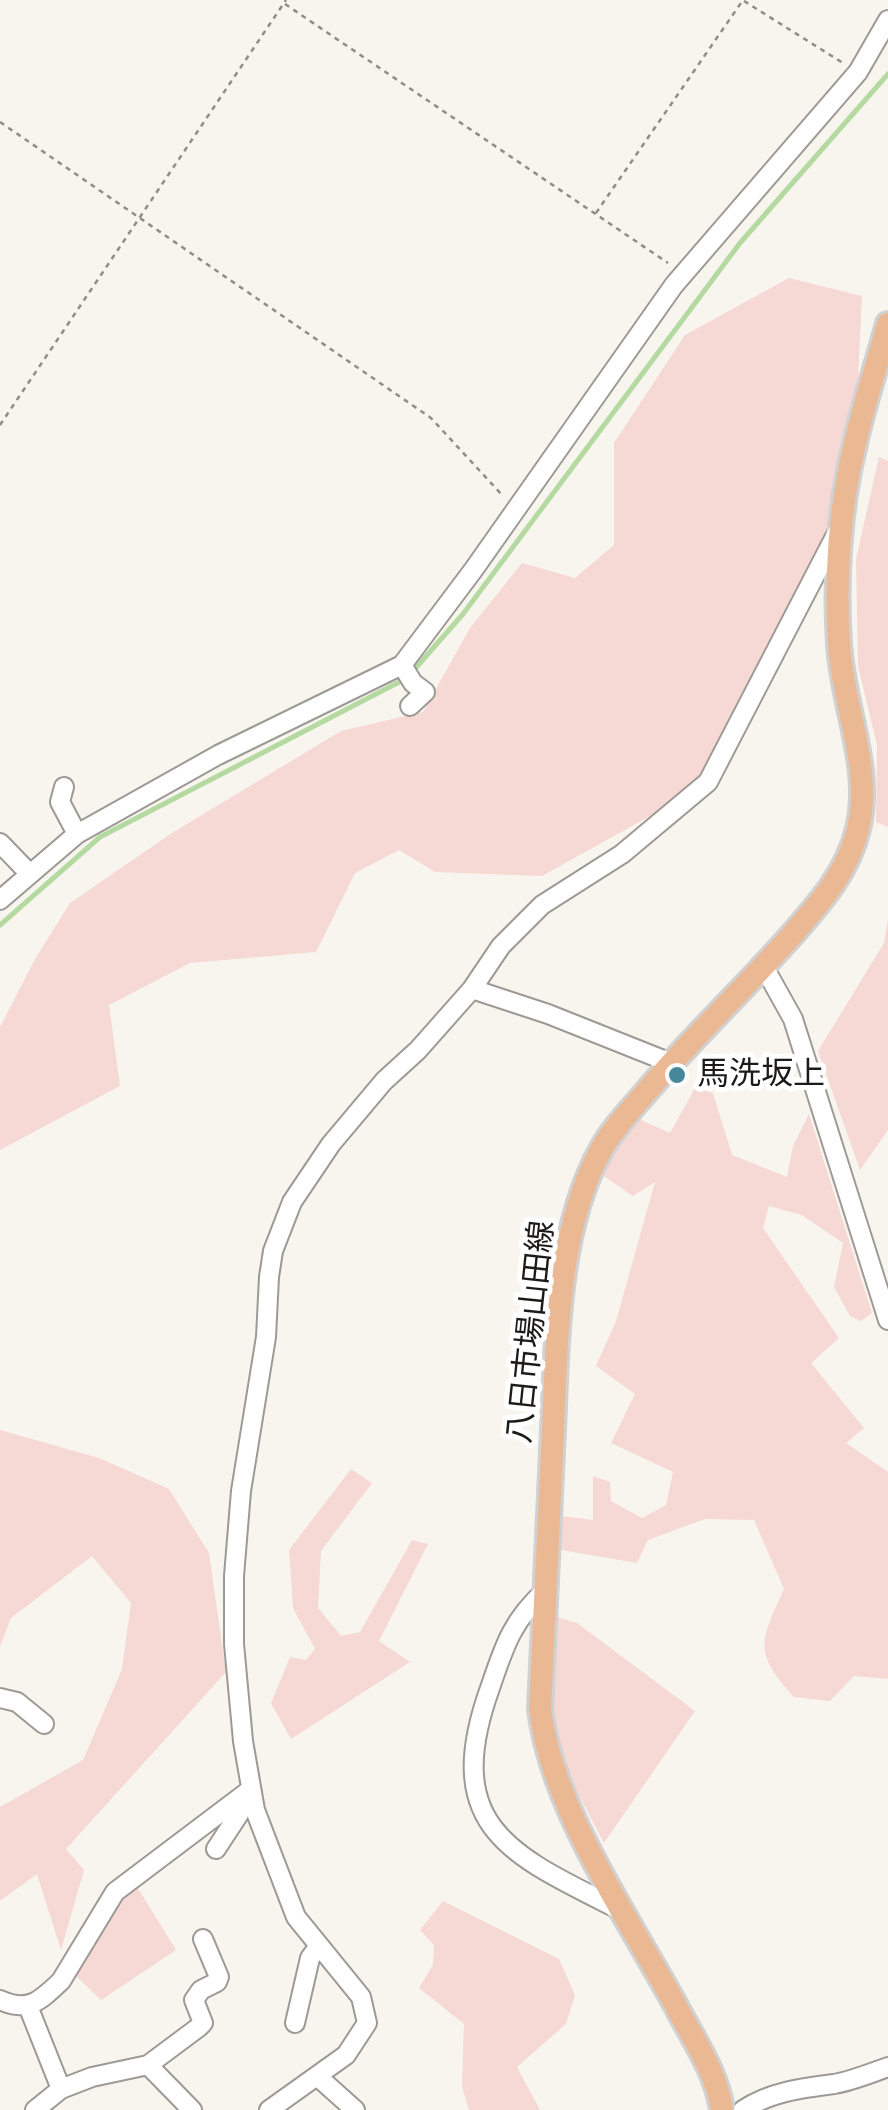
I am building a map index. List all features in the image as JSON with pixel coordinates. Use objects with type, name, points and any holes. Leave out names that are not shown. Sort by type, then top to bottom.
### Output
[{"type":"main road","name":"八日市場山田線","points":[[722,2110],[708,2066],[564,1797],[543,1734],[540,1709],[556,1376],[567,1256],[580,1195],[602,1146],[671,1063],[830,892],[859,828],[864,778],[847,706],[838,608],[853,451],[888,324]]},
{"type":"street","points":[[0,900],[77,834],[218,755],[402,665],[683,274],[858,72],[888,20]]},
{"type":"street","points":[[216,1849],[239,1814],[244,1794],[234,1644],[234,1576],[241,1492],[266,1336],[274,1252],[292,1202],[330,1144],[472,988],[501,946],[542,905],[622,854],[708,782],[844,520]]},
{"type":"street","points":[[402,665],[425,692],[410,706]]},
{"type":"street","points":[[64,787],[60,802],[77,834]]},
{"type":"street","points":[[0,843],[29,872]]},
{"type":"street","points":[[764,967],[793,1019],[884,1295],[888,1320]]},
{"type":"street","points":[[472,988],[671,1063]]},
{"type":"street","points":[[546,1590],[511,1628],[485,1702],[475,1744],[473,1776],[480,1807],[493,1828],[529,1864],[625,1912]]},
{"type":"street","points":[[0,1698],[17,1702],[44,1724]]},
{"type":"street","points":[[244,1794],[296,1917],[361,1997],[368,2023],[346,2055],[268,2110]]},
{"type":"street","points":[[0,2000],[16,2008],[28,2006],[61,1981],[114,1892],[244,1794]]},
{"type":"street","points":[[35,2110],[62,2090],[92,2077],[148,2065],[203,2022],[194,2000],[218,1978],[203,1939]]},
{"type":"street","points":[[295,2023],[310,1958],[318,1947]]},
{"type":"street","points":[[28,2006],[62,2090]]},
{"type":"street","points":[[148,2065],[192,2110]]},
{"type":"street","points":[[743,2110],[759,2099],[818,2084],[836,2084],[888,2067]]},
{"type":"street","points":[[318,2076],[354,2110]]},
{"type":"path","points":[[595,214],[743,0],[858,72]]},
{"type":"path","points":[[0,425],[285,1],[683,274]]},
{"type":"path","points":[[0,122],[431,418],[515,508]]},
{"type":"shaded area","points":[[789,278],[862,296],[853,480],[828,570],[702,787],[542,876],[435,872],[399,850],[355,873],[316,952],[190,963],[109,1005],[120,1086],[0,1150],[0,1027],[70,903],[172,833],[341,731],[423,712],[470,628],[522,563],[575,578],[614,545],[614,443],[685,335]]},
{"type":"shaded area","points":[[879,457],[888,461],[888,827],[876,822],[877,745],[858,666],[856,559]]},
{"type":"shaded area","points":[[888,919],[888,1130],[860,1170],[818,1051],[884,943]]},
{"type":"shaded area","points":[[695,1088],[713,1093],[732,1155],[787,1177],[793,1146],[809,1114],[872,1313],[861,1321],[850,1316],[834,1287],[843,1243],[802,1215],[769,1206],[763,1228],[839,1338],[811,1363],[864,1428],[846,1443],[888,1472],[888,1679],[854,1676],[830,1701],[794,1697],[766,1657],[766,1635],[784,1589],[754,1520],[705,1519],[648,1540],[637,1563],[561,1550],[561,1516],[593,1520],[593,1476],[610,1482],[611,1501],[642,1518],[666,1505],[673,1472],[611,1443],[635,1394],[596,1366],[616,1321],[655,1182],[633,1196],[598,1172],[639,1119],[670,1133]]},
{"type":"shaded area","points":[[0,1430],[99,1458],[169,1489],[209,1553],[226,1672],[66,1849],[84,1870],[61,1950],[37,1874],[0,1901],[0,1807],[83,1760],[122,1669],[131,1603],[92,1556],[11,1618],[0,1647]]},
{"type":"shaded area","points":[[351,1469],[372,1483],[321,1551],[318,1608],[341,1636],[360,1632],[412,1540],[428,1544],[379,1641],[410,1662],[291,1739],[271,1703],[290,1657],[306,1660],[315,1649],[293,1608],[289,1550]]},
{"type":"shaded area","points":[[557,1617],[577,1623],[695,1711],[604,1843],[567,1773],[553,1716]]},
{"type":"shaded area","points":[[136,1885],[176,1950],[101,2000],[74,1974],[116,1902]]},
{"type":"shaded area","points":[[443,1901],[559,1959],[575,1995],[566,2024],[517,2067],[540,2110],[469,2110],[462,2086],[464,2024],[419,1988],[433,1965],[434,1945],[420,1930]]},
{"type":"waterway","points":[[413,671],[463,614],[740,243],[888,74]]},
{"type":"waterway","points":[[0,925],[100,837],[405,679]]},
{"type":"place","name":"馬洗坂上","points":[[677,1075]]}]
